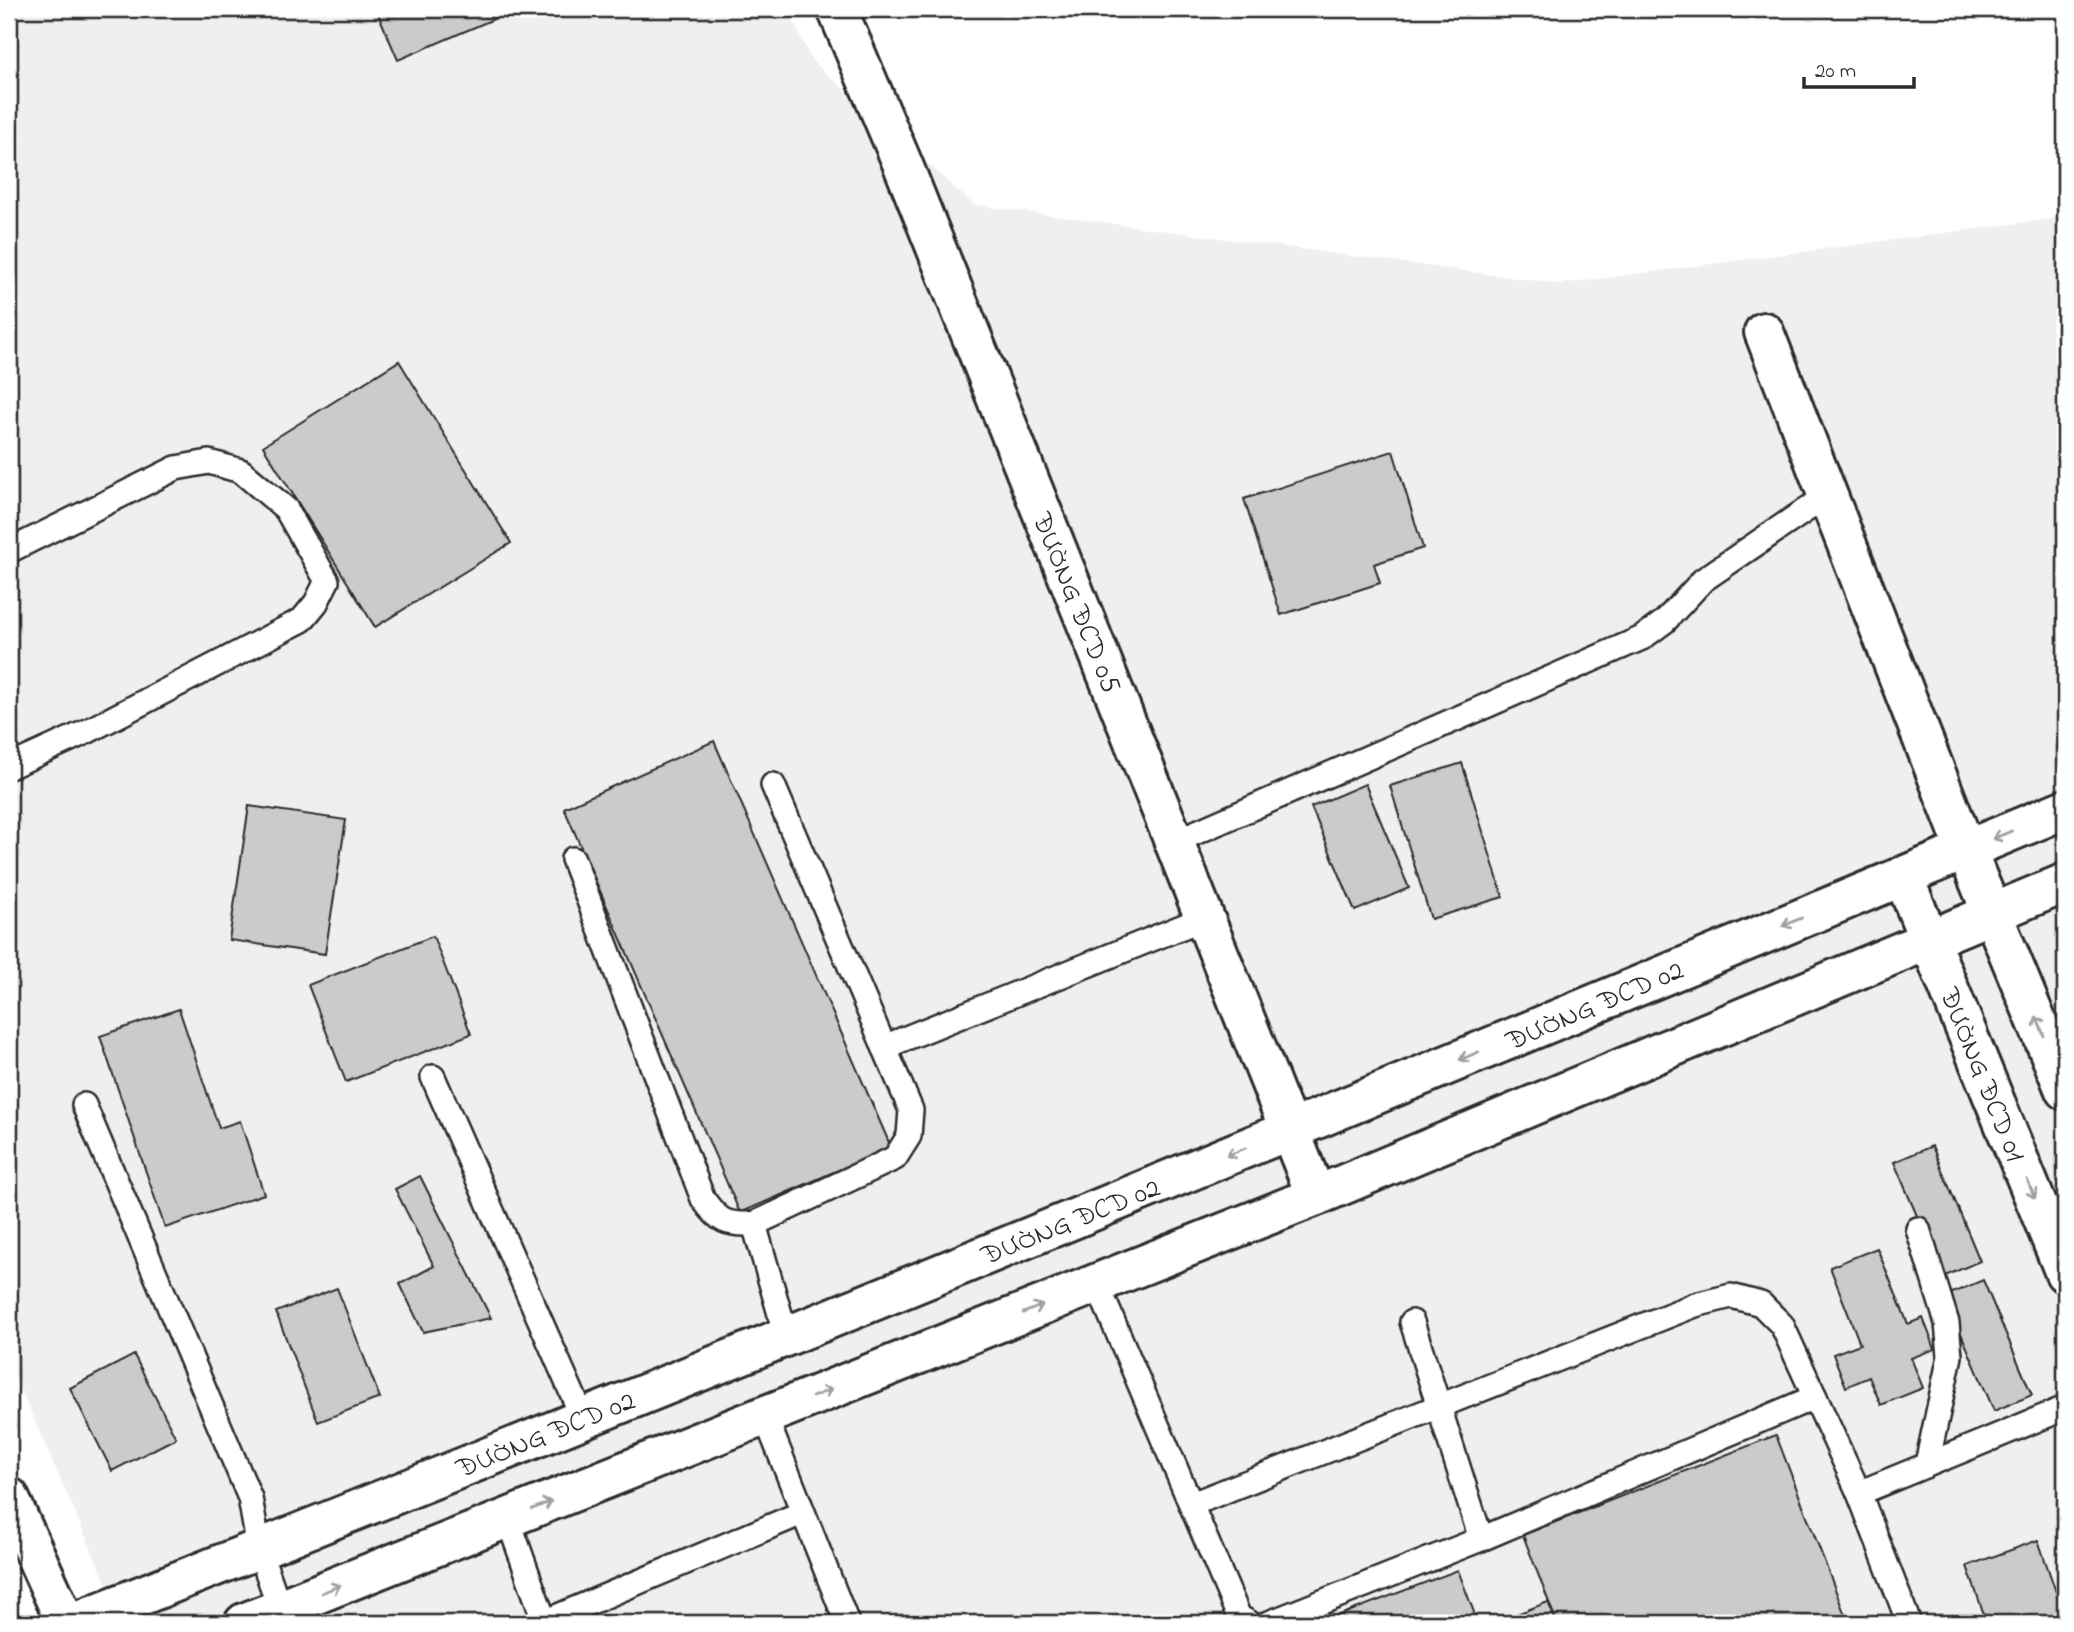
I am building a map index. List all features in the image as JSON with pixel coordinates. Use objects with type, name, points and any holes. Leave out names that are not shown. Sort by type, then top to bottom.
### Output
[{"type":"street","name":"ĐƯỜNG ĐCD 05","points":[[837,9],[909,178],[1316,1196]]},
{"type":"street","points":[[1764,332],[1966,850],[2065,1090]]},
{"type":"street","name":"ĐƯỜNG ĐCD 02","points":[[72,1623],[1289,1130],[2065,809]]},
{"type":"street","name":"ĐƯỜNG ĐCD 01","points":[[1903,876],[2065,1273]]},
{"type":"street","points":[[244,1623],[1316,1196],[2065,883]]},
{"type":"street","points":[[9,1497],[66,1623]]},
{"type":"lane","points":[[9,551],[176,468],[209,462],[241,471],[286,509],[327,581],[316,603],[302,620],[88,732],[9,767]]},
{"type":"lane","points":[[1174,842],[1642,638],[1664,621],[1703,580],[1828,495]]},
{"type":"lane","points":[[573,859],[703,1199],[715,1215],[733,1225],[754,1224],[895,1158],[909,1136],[911,1110],[773,785]]},
{"type":"lane","points":[[884,1047],[1204,918]]},
{"type":"lane","points":[[433,1077],[583,1418]]},
{"type":"lane","points":[[84,1105],[250,1498],[260,1549],[280,1609]]},
{"type":"lane","points":[[754,1224],[786,1335]]},
{"type":"lane","points":[[1918,1228],[1947,1323],[1950,1356],[1927,1464]]},
{"type":"lane","points":[[1097,1284],[1239,1617],[1250,1623]]},
{"type":"lane","points":[[1192,1504],[1695,1305],[1731,1296],[1762,1304],[1782,1325],[1859,1493],[1909,1623]]},
{"type":"lane","points":[[1412,1322],[1481,1539]]},
{"type":"lane","points":[[1269,1623],[1481,1539],[1815,1397]]},
{"type":"lane","points":[[1859,1493],[2065,1408]]},
{"type":"lane","points":[[765,1416],[847,1623]]},
{"type":"lane","points":[[508,1519],[544,1623],[802,1513]]},
{"type":"shaded area","points":[[9,9],[787,9],[812,61],[974,205],[1560,284],[2065,217],[2065,1623],[124,1623],[9,1363]]},
{"type":"building","points":[[376,9],[517,9],[398,60]]},
{"type":"building","points":[[399,361],[511,543],[375,627],[263,446]]},
{"type":"building","points":[[1393,451],[1423,548],[1374,564],[1380,583],[1281,615],[1244,499]]},
{"type":"building","points":[[714,741],[891,1147],[740,1213],[564,808]]},
{"type":"building","points":[[1462,763],[1503,897],[1431,919],[1390,786]]},
{"type":"building","points":[[1365,784],[1409,888],[1355,911],[1311,807]]},
{"type":"building","points":[[249,806],[346,820],[325,954],[229,940]]},
{"type":"building","points":[[433,936],[471,1034],[346,1082],[308,985]]},
{"type":"building","points":[[179,1009],[219,1128],[240,1121],[264,1194],[165,1228],[100,1036]]},
{"type":"building","points":[[1932,1146],[1980,1261],[1943,1277],[1894,1162]]},
{"type":"building","points":[[420,1176],[491,1318],[423,1332],[400,1284],[434,1266],[395,1189]]},
{"type":"building","points":[[1877,1248],[1908,1324],[1923,1318],[1935,1349],[1911,1358],[1923,1388],[1881,1405],[1869,1377],[1846,1387],[1833,1354],[1860,1344],[1830,1267]]},
{"type":"building","points":[[1983,1280],[2032,1395],[1994,1411],[1945,1296]]},
{"type":"building","points":[[337,1288],[380,1398],[318,1422],[276,1312]]},
{"type":"building","points":[[134,1355],[176,1438],[112,1471],[70,1388]]},
{"type":"building","points":[[1776,1435],[1848,1623],[1557,1623],[1523,1535]]},
{"type":"building","points":[[2038,1540],[2065,1623],[1987,1623],[1967,1566]]},
{"type":"building","points":[[1458,1570],[1478,1623],[1334,1623],[1332,1618]]},
{"type":"building","points":[[1548,1602],[1557,1623],[1494,1623]]}]
